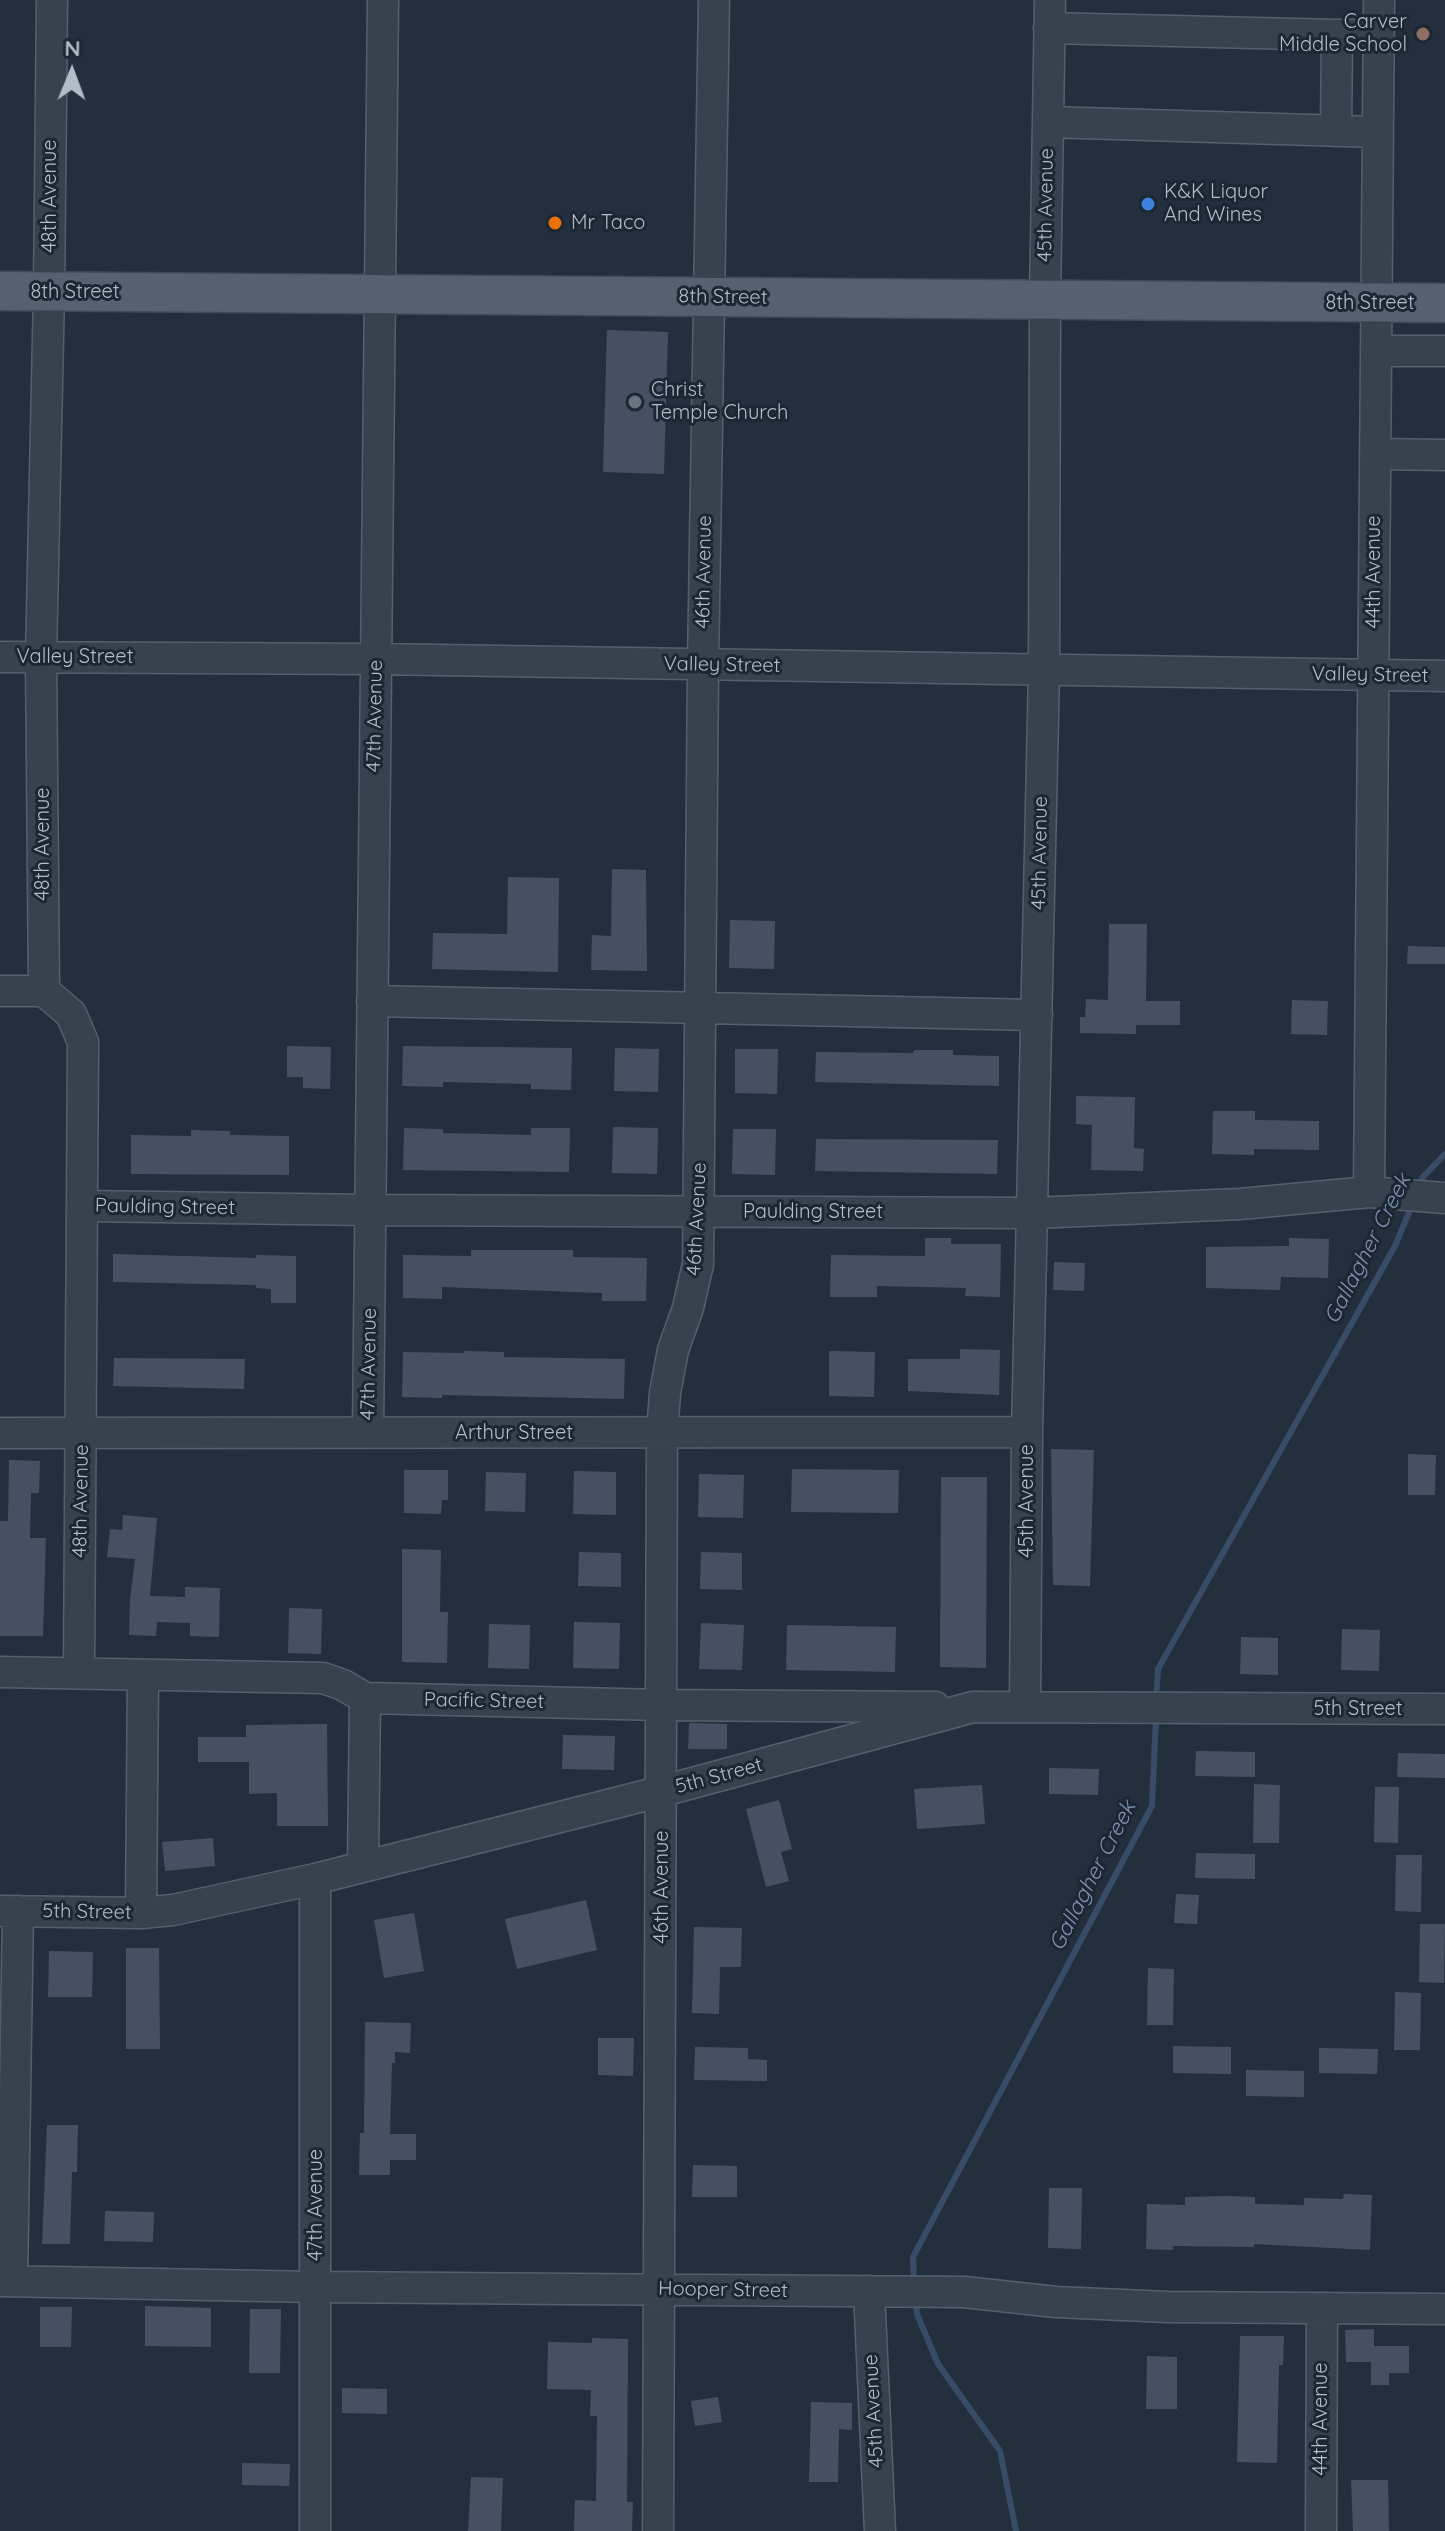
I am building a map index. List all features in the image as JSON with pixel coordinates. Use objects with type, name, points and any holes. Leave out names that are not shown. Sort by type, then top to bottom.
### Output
[{"type":"main road","name":"8th Street","points":[[0,291],[1436,303]]},
{"type":"street","name":"48th Avenue","points":[[52,0],[41,657],[44,991],[71,1014],[83,1042],[79,1673]]},
{"type":"street","name":"47th Avenue","points":[[368,1432],[383,0]]},
{"type":"street","name":"46th Avenue","points":[[658,2531],[662,1434],[673,1350],[688,1308],[698,1264],[700,1211],[703,665],[714,0]]},
{"type":"street","name":"44th Avenue","points":[[1379,0],[1374,675],[1380,1193]]},
{"type":"street","points":[[1050,14],[1337,35],[1379,34]]},
{"type":"street","name":"45th Avenue","points":[[1025,1706],[1027,1432],[1044,671],[1050,14]]},
{"type":"street","points":[[1336,131],[1337,35]]},
{"type":"street","points":[[1048,122],[1378,132]]},
{"type":"street","points":[[1376,351],[1436,351],[1436,303]]},
{"type":"street","points":[[1375,454],[1445,455]]},
{"type":"street","name":"Valley Street","points":[[0,657],[376,659],[1445,676]]},
{"type":"street","points":[[0,991],[44,991]]},
{"type":"street","points":[[372,1001],[1037,1015]]},
{"type":"street","name":"Paulding Street","points":[[83,1206],[1033,1213],[1240,1204],[1380,1193],[1445,1198]]},
{"type":"street","name":"Arthur Street","points":[[0,1433],[1027,1432]]},
{"type":"street","name":"Pacific Street","points":[[0,1672],[323,1678],[365,1698],[662,1705],[973,1707]]},
{"type":"street","points":[[141,1913],[143,1675]]},
{"type":"street","points":[[363,1865],[365,1698]]},
{"type":"street","name":"5th Street","points":[[9,1911],[141,1913],[173,1910],[315,1879],[663,1791],[973,1707],[1445,1709]]},
{"type":"street","name":"47th Avenue","points":[[315,1879],[315,2531]]},
{"type":"street","points":[[6,2281],[9,1911]]},
{"type":"street","name":"Hooper Street","points":[[6,2281],[945,2292],[1056,2302],[1168,2307],[1445,2309]]},
{"type":"street","name":"45th Avenue","points":[[878,2292],[880,2531]]},
{"type":"street","name":"44th Avenue","points":[[1321,2531],[1322,2308]]},
{"type":"building","name":"Christ Temple Church","points":[[607,330],[668,332],[664,474],[603,472]]},
{"type":"building","points":[[612,869],[646,870],[647,971],[591,970],[592,935],[611,936]]},
{"type":"building","points":[[508,877],[559,878],[558,972],[432,969],[433,933],[507,934]]},
{"type":"building","points":[[730,920],[775,921],[774,969],[729,968]]},
{"type":"building","points":[[1109,924],[1147,924],[1146,1001],[1180,1001],[1180,1025],[1136,1025],[1136,1034],[1080,1033],[1080,1017],[1085,1017],[1086,999],[1108,1000]]},
{"type":"building","points":[[1408,946],[1445,947],[1445,964],[1407,964]]},
{"type":"building","points":[[1292,1000],[1328,1001],[1327,1035],[1291,1034]]},
{"type":"building","points":[[287,1046],[331,1047],[330,1089],[303,1088],[303,1077],[287,1077]]},
{"type":"building","points":[[403,1046],[572,1048],[571,1090],[531,1089],[531,1084],[443,1082],[443,1087],[402,1086]]},
{"type":"building","points":[[615,1048],[659,1049],[658,1092],[614,1091]]},
{"type":"building","points":[[735,1049],[778,1049],[777,1094],[735,1093]]},
{"type":"building","points":[[914,1050],[953,1050],[953,1055],[999,1056],[999,1086],[815,1082],[816,1052],[913,1053]]},
{"type":"building","points":[[1076,1096],[1135,1097],[1134,1148],[1144,1149],[1143,1171],[1091,1170],[1092,1125],[1076,1124]]},
{"type":"building","points":[[1213,1111],[1255,1111],[1255,1120],[1319,1121],[1319,1150],[1254,1149],[1254,1155],[1212,1154]]},
{"type":"building","points":[[613,1127],[658,1128],[657,1174],[612,1173]]},
{"type":"building","points":[[404,1128],[443,1129],[443,1133],[531,1135],[531,1128],[570,1128],[569,1172],[403,1170]]},
{"type":"building","points":[[733,1129],[776,1129],[775,1175],[732,1174]]},
{"type":"building","points":[[191,1130],[230,1131],[230,1135],[289,1136],[289,1175],[131,1174],[131,1135],[191,1136]]},
{"type":"building","points":[[816,1139],[998,1140],[997,1174],[815,1171]]},
{"type":"building","points":[[925,1238],[951,1238],[951,1244],[1001,1244],[1000,1297],[965,1296],[966,1288],[877,1286],[877,1297],[830,1297],[831,1255],[925,1256]]},
{"type":"building","points":[[1289,1238],[1329,1239],[1328,1278],[1281,1277],[1280,1290],[1206,1288],[1206,1247],[1289,1246]]},
{"type":"building","points":[[471,1250],[573,1250],[573,1257],[647,1258],[646,1301],[602,1301],[602,1293],[442,1287],[442,1299],[403,1298],[403,1255],[471,1256]]},
{"type":"building","points":[[113,1254],[256,1258],[256,1255],[296,1256],[296,1303],[271,1303],[271,1289],[256,1288],[256,1285],[113,1282]]},
{"type":"building","points":[[1054,1262],[1085,1263],[1084,1291],[1053,1290]]},
{"type":"building","points":[[960,1349],[1000,1350],[999,1395],[908,1391],[908,1359],[960,1359]]},
{"type":"building","points":[[829,1351],[875,1352],[874,1397],[829,1396]]},
{"type":"building","points":[[403,1352],[504,1352],[504,1357],[625,1359],[624,1399],[402,1397]]},
{"type":"building","points":[[114,1358],[245,1359],[244,1389],[113,1386]]},
{"type":"building","points":[[1051,1449],[1094,1450],[1090,1586],[1053,1585]]},
{"type":"building","points":[[1408,1454],[1436,1455],[1435,1495],[1408,1495]]},
{"type":"building","points":[[9,1460],[40,1461],[39,1493],[31,1493],[30,1538],[46,1538],[43,1636],[0,1636],[0,1521],[8,1521]]},
{"type":"building","points":[[792,1469],[899,1470],[898,1513],[791,1512]]},
{"type":"building","points":[[404,1470],[448,1470],[448,1500],[442,1500],[441,1514],[404,1513]]},
{"type":"building","points":[[574,1471],[616,1472],[616,1515],[573,1514]]},
{"type":"building","points":[[486,1472],[526,1473],[525,1512],[485,1511]]},
{"type":"building","points":[[699,1474],[744,1475],[743,1518],[698,1517]]},
{"type":"building","points":[[941,1477],[987,1477],[986,1668],[940,1667]]},
{"type":"building","points":[[123,1515],[157,1518],[150,1596],[185,1597],[185,1587],[220,1588],[219,1637],[190,1636],[190,1623],[157,1622],[156,1636],[129,1635],[135,1559],[107,1557],[110,1529],[122,1530]]},
{"type":"building","points":[[402,1549],[441,1550],[440,1612],[448,1612],[447,1663],[402,1662]]},
{"type":"building","points":[[579,1552],[621,1553],[621,1587],[578,1586]]},
{"type":"building","points":[[701,1552],[742,1553],[742,1590],[700,1589]]},
{"type":"building","points":[[289,1608],[322,1609],[321,1654],[288,1653]]},
{"type":"building","points":[[574,1622],[620,1623],[619,1669],[573,1668]]},
{"type":"building","points":[[701,1623],[744,1625],[742,1670],[699,1669]]},
{"type":"building","points":[[489,1624],[530,1625],[529,1669],[488,1668]]},
{"type":"building","points":[[787,1625],[896,1627],[895,1672],[786,1670]]},
{"type":"building","points":[[1342,1629],[1380,1630],[1379,1671],[1341,1670]]},
{"type":"building","points":[[1241,1637],[1278,1638],[1278,1675],[1240,1674]]},
{"type":"building","points":[[689,1723],[727,1724],[727,1749],[688,1749]]},
{"type":"building","points":[[327,1724],[328,1826],[277,1826],[277,1793],[249,1794],[249,1762],[198,1762],[198,1737],[246,1737],[246,1725]]},
{"type":"building","points":[[563,1735],[615,1736],[614,1770],[562,1769]]},
{"type":"building","points":[[1196,1751],[1255,1752],[1255,1777],[1195,1776]]},
{"type":"building","points":[[1398,1753],[1445,1754],[1445,1778],[1397,1777]]},
{"type":"building","points":[[1049,1768],[1099,1769],[1098,1795],[1049,1794]]},
{"type":"building","points":[[1254,1784],[1280,1785],[1279,1843],[1253,1843]]},
{"type":"building","points":[[982,1785],[985,1824],[917,1829],[914,1789]]},
{"type":"building","points":[[1375,1787],[1399,1787],[1398,1843],[1374,1842]]},
{"type":"building","points":[[779,1800],[792,1849],[781,1852],[789,1881],[766,1887],[746,1809]]},
{"type":"building","points":[[213,1838],[215,1866],[165,1871],[162,1842]]},
{"type":"building","points":[[1196,1853],[1255,1854],[1255,1879],[1195,1878]]},
{"type":"building","points":[[1396,1855],[1422,1855],[1421,1912],[1395,1911]]},
{"type":"building","points":[[1176,1894],[1199,1895],[1197,1924],[1174,1923]]},
{"type":"building","points":[[586,1900],[597,1950],[517,1969],[505,1919]]},
{"type":"building","points":[[414,1913],[424,1971],[384,1978],[374,1920]]},
{"type":"building","points":[[1420,1924],[1445,1924],[1444,1983],[1419,1982]]},
{"type":"building","points":[[694,1927],[742,1928],[741,1967],[720,1967],[719,2014],[692,2013]]},
{"type":"building","points":[[126,1948],[159,1948],[160,2049],[126,2049]]},
{"type":"building","points":[[49,1951],[93,1952],[92,1997],[48,1997]]},
{"type":"building","points":[[1148,1968],[1174,1969],[1173,2025],[1147,2025]]},
{"type":"building","points":[[1395,1992],[1421,1993],[1420,2050],[1394,2050]]},
{"type":"building","points":[[365,2022],[411,2023],[410,2053],[395,2052],[395,2063],[392,2063],[390,2134],[416,2134],[416,2160],[390,2160],[390,2175],[359,2175],[360,2133],[364,2133]]},
{"type":"building","points":[[598,2038],[634,2038],[633,2076],[598,2075]]},
{"type":"building","points":[[1173,2046],[1231,2047],[1231,2074],[1173,2073]]},
{"type":"building","points":[[695,2047],[748,2048],[748,2059],[767,2060],[767,2081],[694,2080]]},
{"type":"building","points":[[1319,2048],[1378,2049],[1377,2074],[1319,2073]]},
{"type":"building","points":[[1246,2070],[1304,2071],[1304,2097],[1246,2096]]},
{"type":"building","points":[[47,2125],[78,2125],[77,2172],[72,2172],[70,2244],[42,2244]]},
{"type":"building","points":[[693,2165],[737,2166],[737,2197],[692,2197]]},
{"type":"building","points":[[1049,2188],[1082,2188],[1081,2249],[1048,2248]]},
{"type":"building","points":[[1344,2194],[1372,2195],[1370,2250],[1254,2244],[1254,2247],[1173,2246],[1173,2250],[1146,2249],[1147,2204],[1185,2205],[1185,2197],[1226,2196],[1255,2197],[1255,2204],[1304,2205],[1304,2198],[1343,2199]]},
{"type":"building","points":[[105,2211],[154,2212],[153,2242],[104,2241]]},
{"type":"building","points":[[145,2306],[211,2308],[211,2347],[145,2346]]},
{"type":"building","points":[[40,2307],[72,2307],[71,2347],[40,2347]]},
{"type":"building","points":[[250,2309],[281,2309],[280,2373],[249,2373]]},
{"type":"building","points":[[1374,2329],[1374,2346],[1409,2346],[1409,2373],[1389,2373],[1389,2385],[1371,2385],[1371,2362],[1346,2362],[1345,2330]]},
{"type":"building","points":[[1240,2336],[1284,2336],[1283,2365],[1279,2365],[1277,2463],[1237,2462]]},
{"type":"building","points":[[592,2338],[628,2339],[627,2502],[633,2502],[632,2531],[574,2531],[575,2500],[596,2501],[597,2416],[590,2416],[591,2390],[547,2389],[548,2342],[592,2343]]},
{"type":"building","points":[[1147,2356],[1177,2357],[1177,2409],[1146,2409]]},
{"type":"building","points":[[342,2388],[387,2389],[387,2414],[342,2413]]},
{"type":"building","points":[[718,2397],[722,2422],[695,2426],[691,2401]]},
{"type":"building","points":[[811,2402],[852,2403],[852,2430],[839,2429],[838,2482],[809,2482]]},
{"type":"building","points":[[242,2463],[290,2464],[289,2486],[242,2485]]},
{"type":"building","points":[[471,2477],[503,2478],[501,2531],[468,2531]]},
{"type":"building","points":[[1351,2480],[1388,2480],[1389,2531],[1353,2531]]},
{"type":"waterway","name":"Gallagher Creek","points":[[1419,1188],[1422,1178],[1445,1154]]},
{"type":"waterway","name":"Gallagher Creek","points":[[1156,1701],[1158,1669],[1395,1246],[1412,1205]]},
{"type":"waterway","name":"Gallagher Creek","points":[[914,2281],[913,2257],[1152,1806],[1156,1716]]},
{"type":"waterway","name":"Gallagher Creek","points":[[916,2301],[917,2314],[938,2364],[1000,2451],[1016,2531]]},
{"type":"place","name":"Carver Middle School","points":[[1423,34]]},
{"type":"place","name":"K&K Liquor And Wines","points":[[1148,204]]},
{"type":"place","name":"Mr Taco","points":[[555,223]]},
{"type":"place","name":"Christ Temple Church","points":[[635,402]]}]
